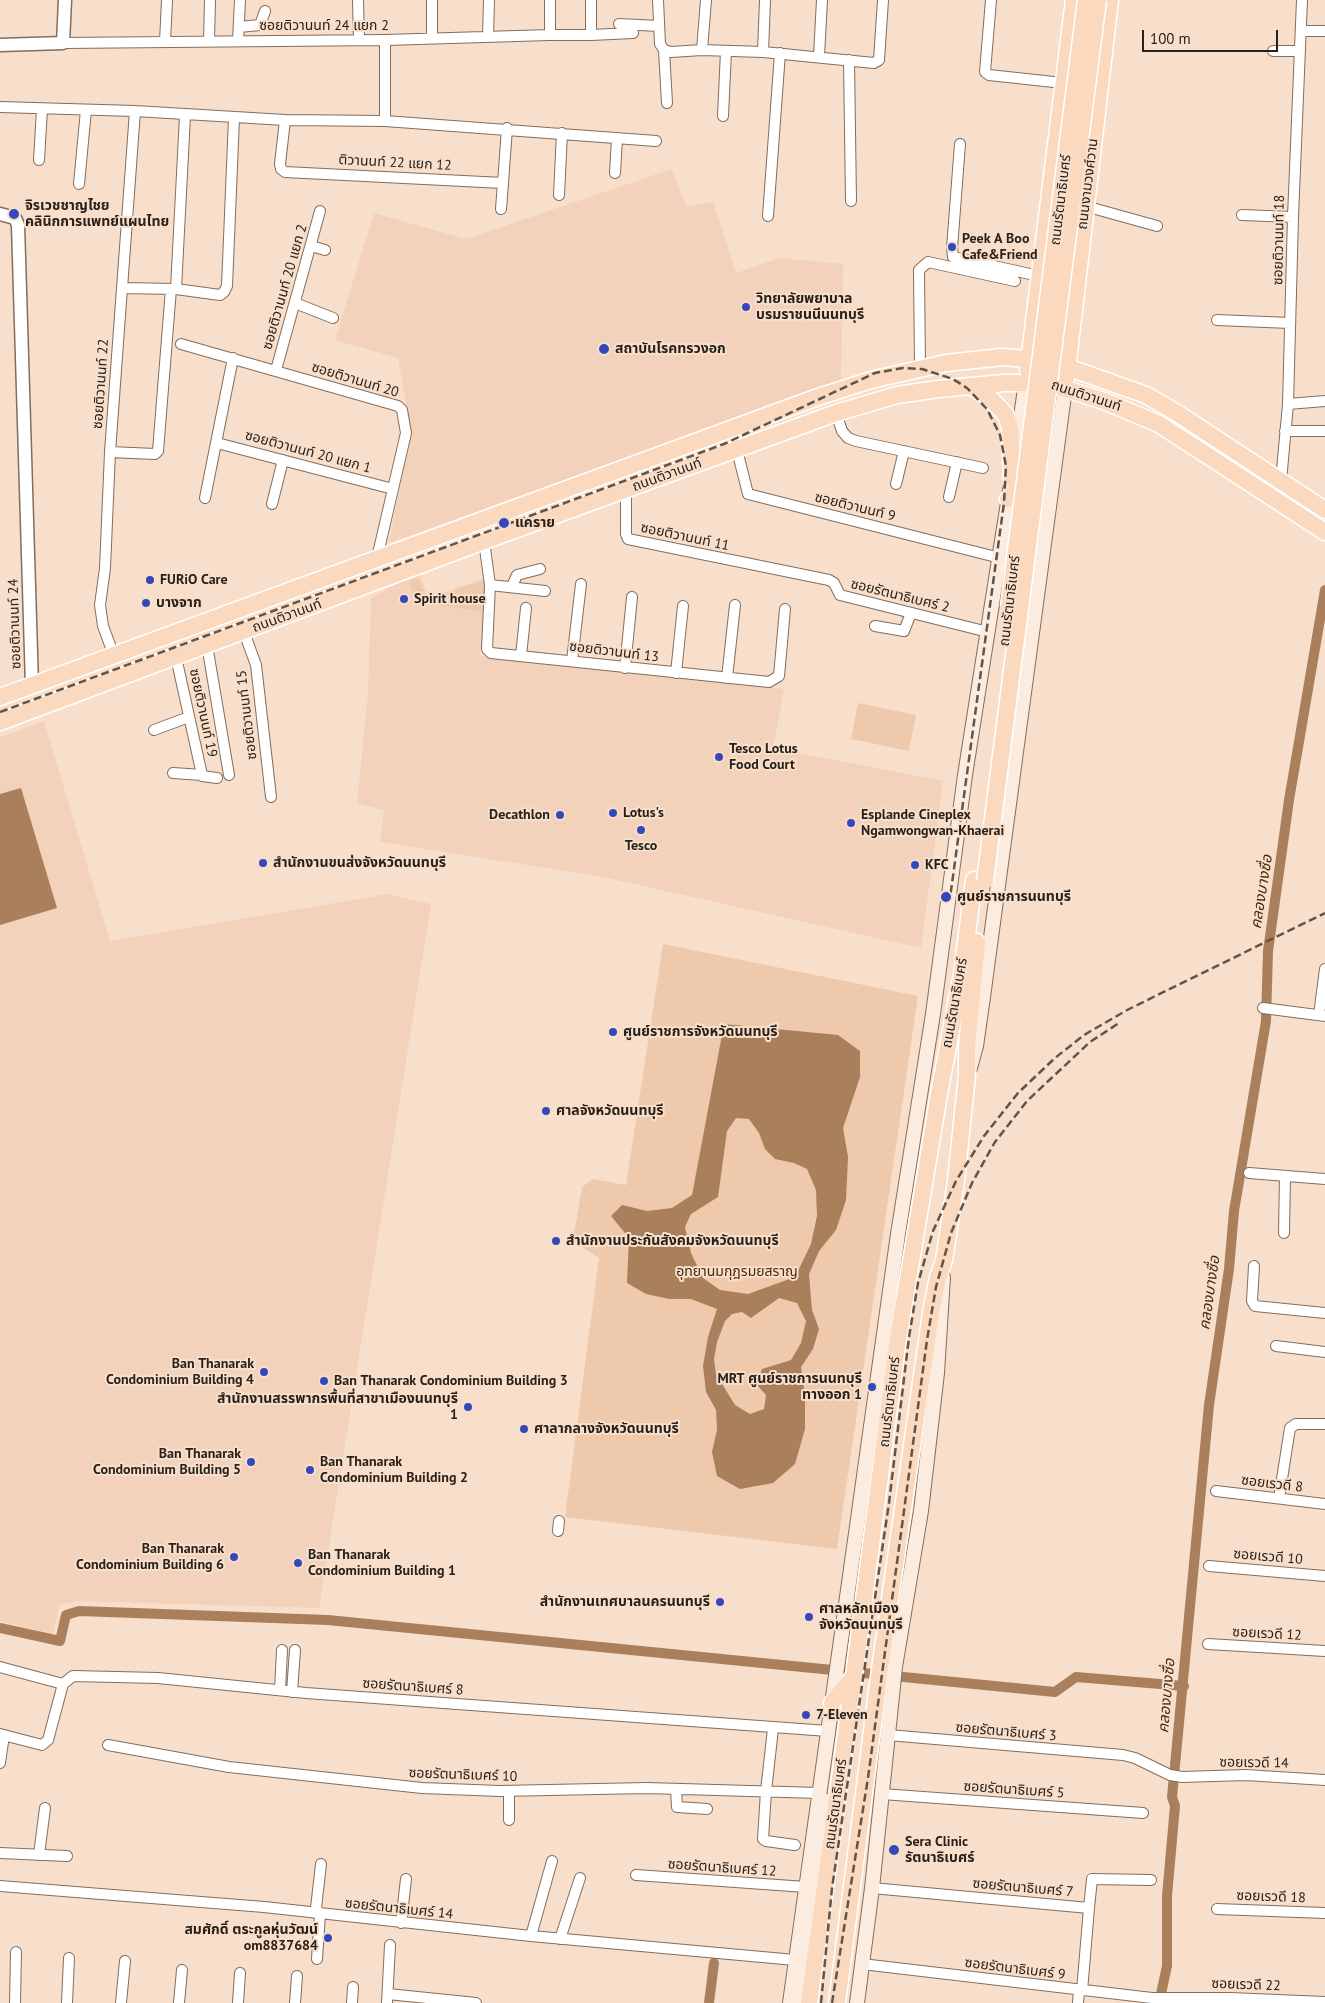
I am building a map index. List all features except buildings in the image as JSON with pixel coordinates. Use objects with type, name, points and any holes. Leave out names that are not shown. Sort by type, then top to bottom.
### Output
[{"type":"main road","points":[[1008,499],[1021,488],[1032,471],[1042,393],[1035,383],[1039,276],[1074,0]]},
{"type":"main road","name":"ถนนรัตนาธิเบศร์","points":[[837,2003],[887,1674],[931,1313],[938,1277],[944,1260],[956,1181],[967,1075],[980,880],[1086,0]]},
{"type":"main road","name":"ถนนรัตนาธิเบศร์","points":[[809,2003],[855,1672],[897,1344],[939,1094],[980,880],[1098,0]]},
{"type":"main road","name":"ถนนงามวงศ์วาน","points":[[1063,366],[1086,206],[1110,0]]},
{"type":"main road","points":[[1036,360],[1048,351],[1059,290],[1078,268]]},
{"type":"main road","name":"ถนนติวานนท์","points":[[0,697],[818,397],[920,367],[1002,357],[1036,360],[1063,366],[1146,395],[1177,413],[1325,510]]},
{"type":"main road","points":[[1035,383],[1063,366]]},
{"type":"main road","name":"ถนนรัตนาธิเบศร์","points":[[967,1075],[976,1046],[1043,563],[1065,388],[1063,366]]},
{"type":"main road","name":"ถนนรัตนาธิเบศร์","points":[[790,2003],[836,1669],[1008,499],[1035,383]]},
{"type":"main road","name":"ถนนติวานนท์","points":[[0,722],[484,541],[836,413],[897,395],[971,386],[1035,383],[1065,388],[1104,401],[1159,424],[1325,532]]},
{"type":"main road","points":[[971,386],[990,398],[1008,419],[1012,478]]},
{"type":"main road","points":[[680,448],[687,468]]},
{"type":"main road","points":[[1000,557],[1008,542],[1022,536],[1036,543],[1043,563]]},
{"type":"main road","points":[[832,1704],[855,1672]]},
{"type":"main road","name":"ถนนรัตนาธิเบศร์","points":[[857,2003],[886,1760],[888,1735],[887,1674]]},
{"type":"main road","points":[[800,2003],[832,1754],[828,1727]]},
{"type":"main road","points":[[847,2003],[881,1773],[886,1760]]},
{"type":"street","points":[[0,45],[63,43],[65,0]]},
{"type":"street","points":[[165,42],[167,0]]},
{"type":"street","points":[[209,41],[210,0]]},
{"type":"street","points":[[238,41],[240,0]]},
{"type":"street","points":[[358,0],[359,40]]},
{"type":"street","points":[[432,0],[432,38]]},
{"type":"street","points":[[488,0],[488,37]]},
{"type":"street","points":[[550,0],[550,35]]},
{"type":"street","points":[[591,0],[591,35]]},
{"type":"street","points":[[658,0],[660,44],[664,50],[667,103]]},
{"type":"street","points":[[702,50],[706,0]]},
{"type":"street","points":[[762,52],[765,0]]},
{"type":"street","points":[[819,56],[822,0]]},
{"type":"street","points":[[664,50],[671,52],[702,50],[780,53],[874,62],[879,60],[883,0]]},
{"type":"street","points":[[991,0],[984,72],[989,75],[1063,83]]},
{"type":"street","name":"ซอยติวานนท์ 18","points":[[1281,481],[1288,404],[1302,0]]},
{"type":"street","points":[[239,27],[260,25],[265,11]]},
{"type":"street","points":[[619,24],[659,26]]},
{"type":"street","points":[[1301,31],[1325,31]]},
{"type":"street","name":"ซอยติวานนท์ 24 แยก 2","points":[[63,43],[384,40],[633,33]]},
{"type":"street","points":[[384,40],[385,121]]},
{"type":"street","points":[[723,116],[726,51]]},
{"type":"street","points":[[1273,51],[1300,51]]},
{"type":"street","points":[[768,216],[780,53]]},
{"type":"street","points":[[849,60],[851,201]]},
{"type":"street","points":[[0,107],[135,111],[185,116],[285,120],[385,121],[507,128],[656,141]]},
{"type":"street","points":[[39,160],[42,109]]},
{"type":"street","points":[[79,184],[86,110]]},
{"type":"street","name":"ซอยติวานนท์ 22","points":[[114,656],[103,626],[100,605],[105,568],[110,452],[135,111]]},
{"type":"street","points":[[110,452],[155,454],[158,451],[173,289],[185,116]]},
{"type":"street","points":[[122,288],[173,289],[220,295],[227,286],[234,118]]},
{"type":"street","name":"ติวานนท์ 22 แยก 12","points":[[285,120],[280,164],[285,172],[502,183]]},
{"type":"street","points":[[501,209],[507,128]]},
{"type":"street","points":[[559,195],[562,133]]},
{"type":"street","points":[[615,172],[617,138]]},
{"type":"street","points":[[960,144],[953,257],[1039,276]]},
{"type":"street","points":[[1086,206],[1157,226]]},
{"type":"street","name":"ซอยติวานนท์ 20 แยก 2","points":[[276,370],[320,211]]},
{"type":"street","name":"ซอยติวานนท์ 24","points":[[0,214],[15,218],[18,225],[32,686]]},
{"type":"street","points":[[1242,215],[1293,217]]},
{"type":"street","points":[[310,246],[325,250]]},
{"type":"street","points":[[920,367],[919,270],[928,262],[1015,281]]},
{"type":"street","points":[[295,303],[333,318]]},
{"type":"street","points":[[1217,320],[1290,323]]},
{"type":"street","name":"ซอยติวานนท์ 20","points":[[181,344],[398,406],[403,414],[406,433],[377,558]]},
{"type":"street","points":[[205,498],[233,358]]},
{"type":"street","points":[[1288,404],[1325,401]]},
{"type":"street","points":[[836,413],[842,431],[848,438],[984,468]]},
{"type":"street","points":[[1286,430],[1325,431]]},
{"type":"street","name":"ซอยติวานนท์ 20 แยก 1","points":[[217,443],[393,489]]},
{"type":"street","name":"ซอยติวานนท์ 9","points":[[737,450],[748,494],[1000,557]]},
{"type":"street","points":[[896,484],[904,451]]},
{"type":"street","points":[[272,504],[283,460]]},
{"type":"street","points":[[949,497],[957,462]]},
{"type":"street","name":"ซอยติวานนท์ 11","points":[[626,490],[626,534],[628,539],[785,571]]},
{"type":"street","name":"ซอยติวานนท์ 13","points":[[484,541],[490,585],[487,649],[491,653],[769,682],[779,676],[785,609]]},
{"type":"street","points":[[512,586],[517,575],[540,569]]},
{"type":"street","name":"ซอยรัตนาธิเบศร์ 2","points":[[785,571],[833,581],[840,595],[988,632]]},
{"type":"street","points":[[572,661],[581,584]]},
{"type":"street","points":[[490,585],[545,591]]},
{"type":"street","points":[[625,668],[632,597]]},
{"type":"street","points":[[727,678],[735,605]]},
{"type":"street","points":[[676,673],[683,606]]},
{"type":"street","points":[[521,656],[526,608]]},
{"type":"street","points":[[875,626],[904,631],[911,613]]},
{"type":"street","name":"ซอยติวานนท์ 15","points":[[244,632],[256,665],[271,797]]},
{"type":"street","points":[[207,645],[229,775]]},
{"type":"street","name":"ซอยติวานนท์ 19","points":[[173,773],[202,776],[176,657]]},
{"type":"street","points":[[154,730],[189,717]]},
{"type":"street","points":[[202,776],[217,778]]},
{"type":"street","points":[[1264,1008],[1322,1016],[1325,969]]},
{"type":"street","points":[[1250,1173],[1325,1179]]},
{"type":"street","points":[[1284,1233],[1285,1176]]},
{"type":"street","points":[[1254,1266],[1252,1301],[1255,1306],[1325,1313]]},
{"type":"street","points":[[1276,1346],[1325,1352]]},
{"type":"street","points":[[1279,1498],[1290,1428],[1296,1424],[1325,1424]]},
{"type":"street","name":"ซอยเรวดี 8","points":[[1216,1491],[1325,1504]]},
{"type":"street","name":"ซอยเรวดี 10","points":[[1209,1566],[1325,1576]]},
{"type":"street","name":"ซอยเรวดี 12","points":[[1208,1644],[1325,1651]]},
{"type":"street","points":[[280,1690],[282,1650]]},
{"type":"street","points":[[292,1692],[295,1650]]},
{"type":"street","points":[[0,1667],[63,1684],[48,1740],[42,1745],[2,1734],[0,1762]]},
{"type":"street","name":"ซอยรัตนาธิเบศร์ 8","points":[[63,1684],[74,1676],[158,1678],[292,1692],[773,1729],[828,1727]]},
{"type":"street","points":[[773,1729],[766,1791],[764,1840],[795,1845]]},
{"type":"street","name":"ซอยรัตนาธิเบศร์ 3","points":[[888,1735],[1123,1755],[1135,1758],[1170,1775]]},
{"type":"street","name":"ซอยรัตนาธิเบศร์ 10","points":[[108,1745],[229,1767],[422,1788],[510,1791],[676,1789],[819,1793]]},
{"type":"street","name":"ซอยเรวดี 14","points":[[1170,1775],[1182,1777],[1246,1775],[1325,1780]]},
{"type":"street","points":[[676,1789],[677,1807],[707,1809]]},
{"type":"street","points":[[509,1820],[510,1791]]},
{"type":"street","name":"ซอยรัตนาธิเบศร์ 5","points":[[882,1794],[1143,1813]]},
{"type":"street","points":[[39,1855],[44,1808]]},
{"type":"street","points":[[0,1853],[67,1856]]},
{"type":"street","points":[[531,1936],[552,1861]]},
{"type":"street","points":[[317,1958],[320,1914],[316,1908],[321,1864]]},
{"type":"street","name":"ซอยรัตนาธิเบศร์ 12","points":[[636,1876],[806,1887]]},
{"type":"street","points":[[560,1939],[580,1878]]},
{"type":"street","points":[[401,1923],[406,1879]]},
{"type":"street","points":[[1089,1908],[1092,1879],[1151,1880]]},
{"type":"street","name":"ซอยรัตนาธิเบศร์ 14","points":[[0,1886],[320,1914],[560,1939],[795,1960]]},
{"type":"street","name":"ซอยรัตนาธิเบศร์ 7","points":[[872,1888],[1089,1908],[1078,2003]]},
{"type":"street","name":"ซอยเรวดี 18","points":[[1217,1909],[1325,1912]]},
{"type":"street","points":[[390,1945],[387,1998],[476,2003]]},
{"type":"street","points":[[15,2003],[16,1952]]},
{"type":"street","points":[[67,2003],[69,1958]]},
{"type":"street","points":[[121,2003],[125,1961]]},
{"type":"street","name":"ซอยรัตนาธิเบศร์ 9","points":[[862,1964],[1080,1991],[1166,1998]]},
{"type":"street","points":[[179,2003],[182,1970]]},
{"type":"street","points":[[238,2003],[240,1972]]},
{"type":"street","points":[[295,2003],[297,1976]]},
{"type":"street","points":[[352,2003],[353,1987]]},
{"type":"street","name":"ซอยเรวดี 22","points":[[1166,1998],[1325,2002]]},
{"type":"shaded area","name":"สถาบันโรคทรวงอก","points":[[672,169],[686,207],[713,202],[736,273],[780,258],[843,264],[841,381],[389,543],[411,433],[398,358],[335,340],[374,213],[466,239]]},
{"type":"shaded area","points":[[419,571],[428,598],[488,577],[480,656],[784,689],[773,748],[943,781],[921,948],[598,876],[380,842],[384,810],[357,803],[368,694],[371,598]]},
{"type":"shaded area","points":[[44,721],[110,941],[388,894],[431,904],[319,1608],[78,1601],[59,1605],[53,1634],[0,1621],[0,737]]},
{"type":"shaded area","points":[[21,788],[57,908],[0,925],[0,794]]},
{"type":"shaded area","points":[[724,1024],[838,1035],[860,1051],[860,1077],[843,1128],[848,1157],[846,1200],[836,1230],[819,1251],[809,1274],[812,1310],[819,1329],[813,1349],[801,1367],[805,1395],[805,1429],[795,1464],[773,1483],[740,1489],[717,1476],[712,1452],[717,1430],[716,1410],[706,1392],[703,1366],[708,1337],[717,1309],[691,1299],[669,1299],[646,1294],[627,1283],[629,1238],[611,1216],[622,1205],[647,1211],[672,1208],[692,1195]],"holes":[[[736,1118],[749,1119],[759,1133],[765,1149],[775,1159],[794,1163],[807,1169],[816,1190],[817,1216],[811,1244],[795,1277],[748,1294],[720,1290],[703,1278],[691,1253],[685,1227],[691,1214],[718,1197],[727,1131]],[[779,1298],[797,1303],[806,1321],[801,1343],[791,1360],[762,1369],[757,1385],[766,1395],[764,1409],[750,1414],[735,1405],[716,1374],[714,1359],[717,1342],[725,1321],[732,1314],[742,1312],[751,1318]]]},
{"type":"green space","points":[[418,578],[427,599],[487,579],[484,612],[416,601],[409,582]]},
{"type":"green space","points":[[858,703],[916,715],[909,751],[851,739]]},
{"type":"green space","name":"อุทยานมกุฎรมยสราญ","points":[[663,944],[918,996],[837,1549],[565,1517],[599,1258],[573,1241],[582,1187],[593,1179],[626,1185]]},
{"type":"waterway","name":"คลองบางซื่อ","points":[[1159,2003],[1167,1966],[1167,1896],[1175,1806],[1172,1797],[1209,1405],[1229,1269],[1234,1211],[1266,1021],[1268,951],[1289,800],[1325,590]]},
{"type":"waterway","points":[[0,1628],[60,1641],[66,1615],[79,1611],[328,1620],[1055,1692],[1076,1677],[1184,1686]]},
{"type":"waterway","points":[[709,2003],[714,1963]]},
{"type":"railway","points":[[0,712],[724,444],[875,373],[903,368],[922,369],[953,379],[967,388],[987,409],[1000,435],[1006,466],[1004,503],[950,898]]},
{"type":"railway","points":[[821,2003],[832,1888],[889,1503],[909,1337],[918,1283],[933,1231],[956,1181],[984,1136],[1018,1093],[1055,1058],[1084,1035],[1129,1009],[1325,913]]},
{"type":"railway","points":[[832,2003],[868,1778],[927,1340],[936,1287],[951,1233],[972,1183],[995,1142],[1027,1101],[1090,1042],[1119,1023]]},
{"type":"place","name":"จิรเวชชาญไชย คลินิกการแพทย์แผนไทย","points":[[14,214]]},
{"type":"place","name":"Peek A Boo Cafe&Friend","points":[[952,247]]},
{"type":"place","name":"วิทยาลัยพยาบาล บรมราชนนีนนทบุรี","points":[[746,307]]},
{"type":"place","name":"สถาบันโรคทรวงอก","points":[[604,349]]},
{"type":"place","name":"แคราย","points":[[504,523]]},
{"type":"place","name":"FURiO Care","points":[[150,580]]},
{"type":"place","name":"Spirit house","points":[[404,599]]},
{"type":"place","name":"บางจาก","points":[[146,603]]},
{"type":"place","name":"Tesco Lotus Food Court","points":[[719,757]]},
{"type":"place","name":"Lotus's","points":[[613,813]]},
{"type":"place","name":"Decathlon","points":[[560,815]]},
{"type":"place","name":"Esplande Cineplex Ngamwongwan-Khaerai","points":[[851,823]]},
{"type":"place","name":"Tesco","points":[[641,830]]},
{"type":"place","name":"สำนักงานขนส่งจังหวัดนนทบุรี","points":[[263,863]]},
{"type":"place","name":"KFC","points":[[915,865]]},
{"type":"place","name":"ศูนย์ราชการนนทบุรี","points":[[946,897]]},
{"type":"place","name":"ศูนย์ราชการจังหวัดนนทบุรี","points":[[613,1032]]},
{"type":"place","name":"ศาลจังหวัดนนทบุรี","points":[[546,1111]]},
{"type":"place","name":"สำนักงานประกันสังคมจังหวัดนนทบุรี","points":[[556,1241]]},
{"type":"place","name":"Ban Thanarak Condominium Building 4","points":[[264,1372]]},
{"type":"place","name":"Ban Thanarak Condominium Building 3","points":[[324,1381]]},
{"type":"place","name":"MRT ศูนย์ราชการนนทบุรี ทางออก 1","points":[[872,1387]]},
{"type":"place","name":"สำนักงานสรรพากรพื้นที่สาขาเมืองนนทบุรี 1","points":[[468,1407]]},
{"type":"place","name":"ศาลากลางจังหวัดนนทบุรี","points":[[524,1429]]},
{"type":"place","name":"Ban Thanarak Condominium Building 5","points":[[251,1462]]},
{"type":"place","name":"Ban Thanarak Condominium Building 2","points":[[310,1470]]},
{"type":"place","name":"Ban Thanarak Condominium Building 6","points":[[234,1557]]},
{"type":"place","name":"Ban Thanarak Condominium Building 1","points":[[298,1563]]},
{"type":"place","name":"สำนักงานเทศบาลนครนนทบุรี","points":[[720,1602]]},
{"type":"place","name":"ศาลหลักเมือง จังหวัดนนทบุรี","points":[[809,1617]]},
{"type":"place","name":"7-Eleven","points":[[806,1715]]},
{"type":"place","name":"Sera Clinic รัตนาธิเบศร์","points":[[894,1850]]},
{"type":"place","name":"สมศักดิ์ ตระกูลหุ่นวัฒน์ om8837684","points":[[328,1938]]}]
